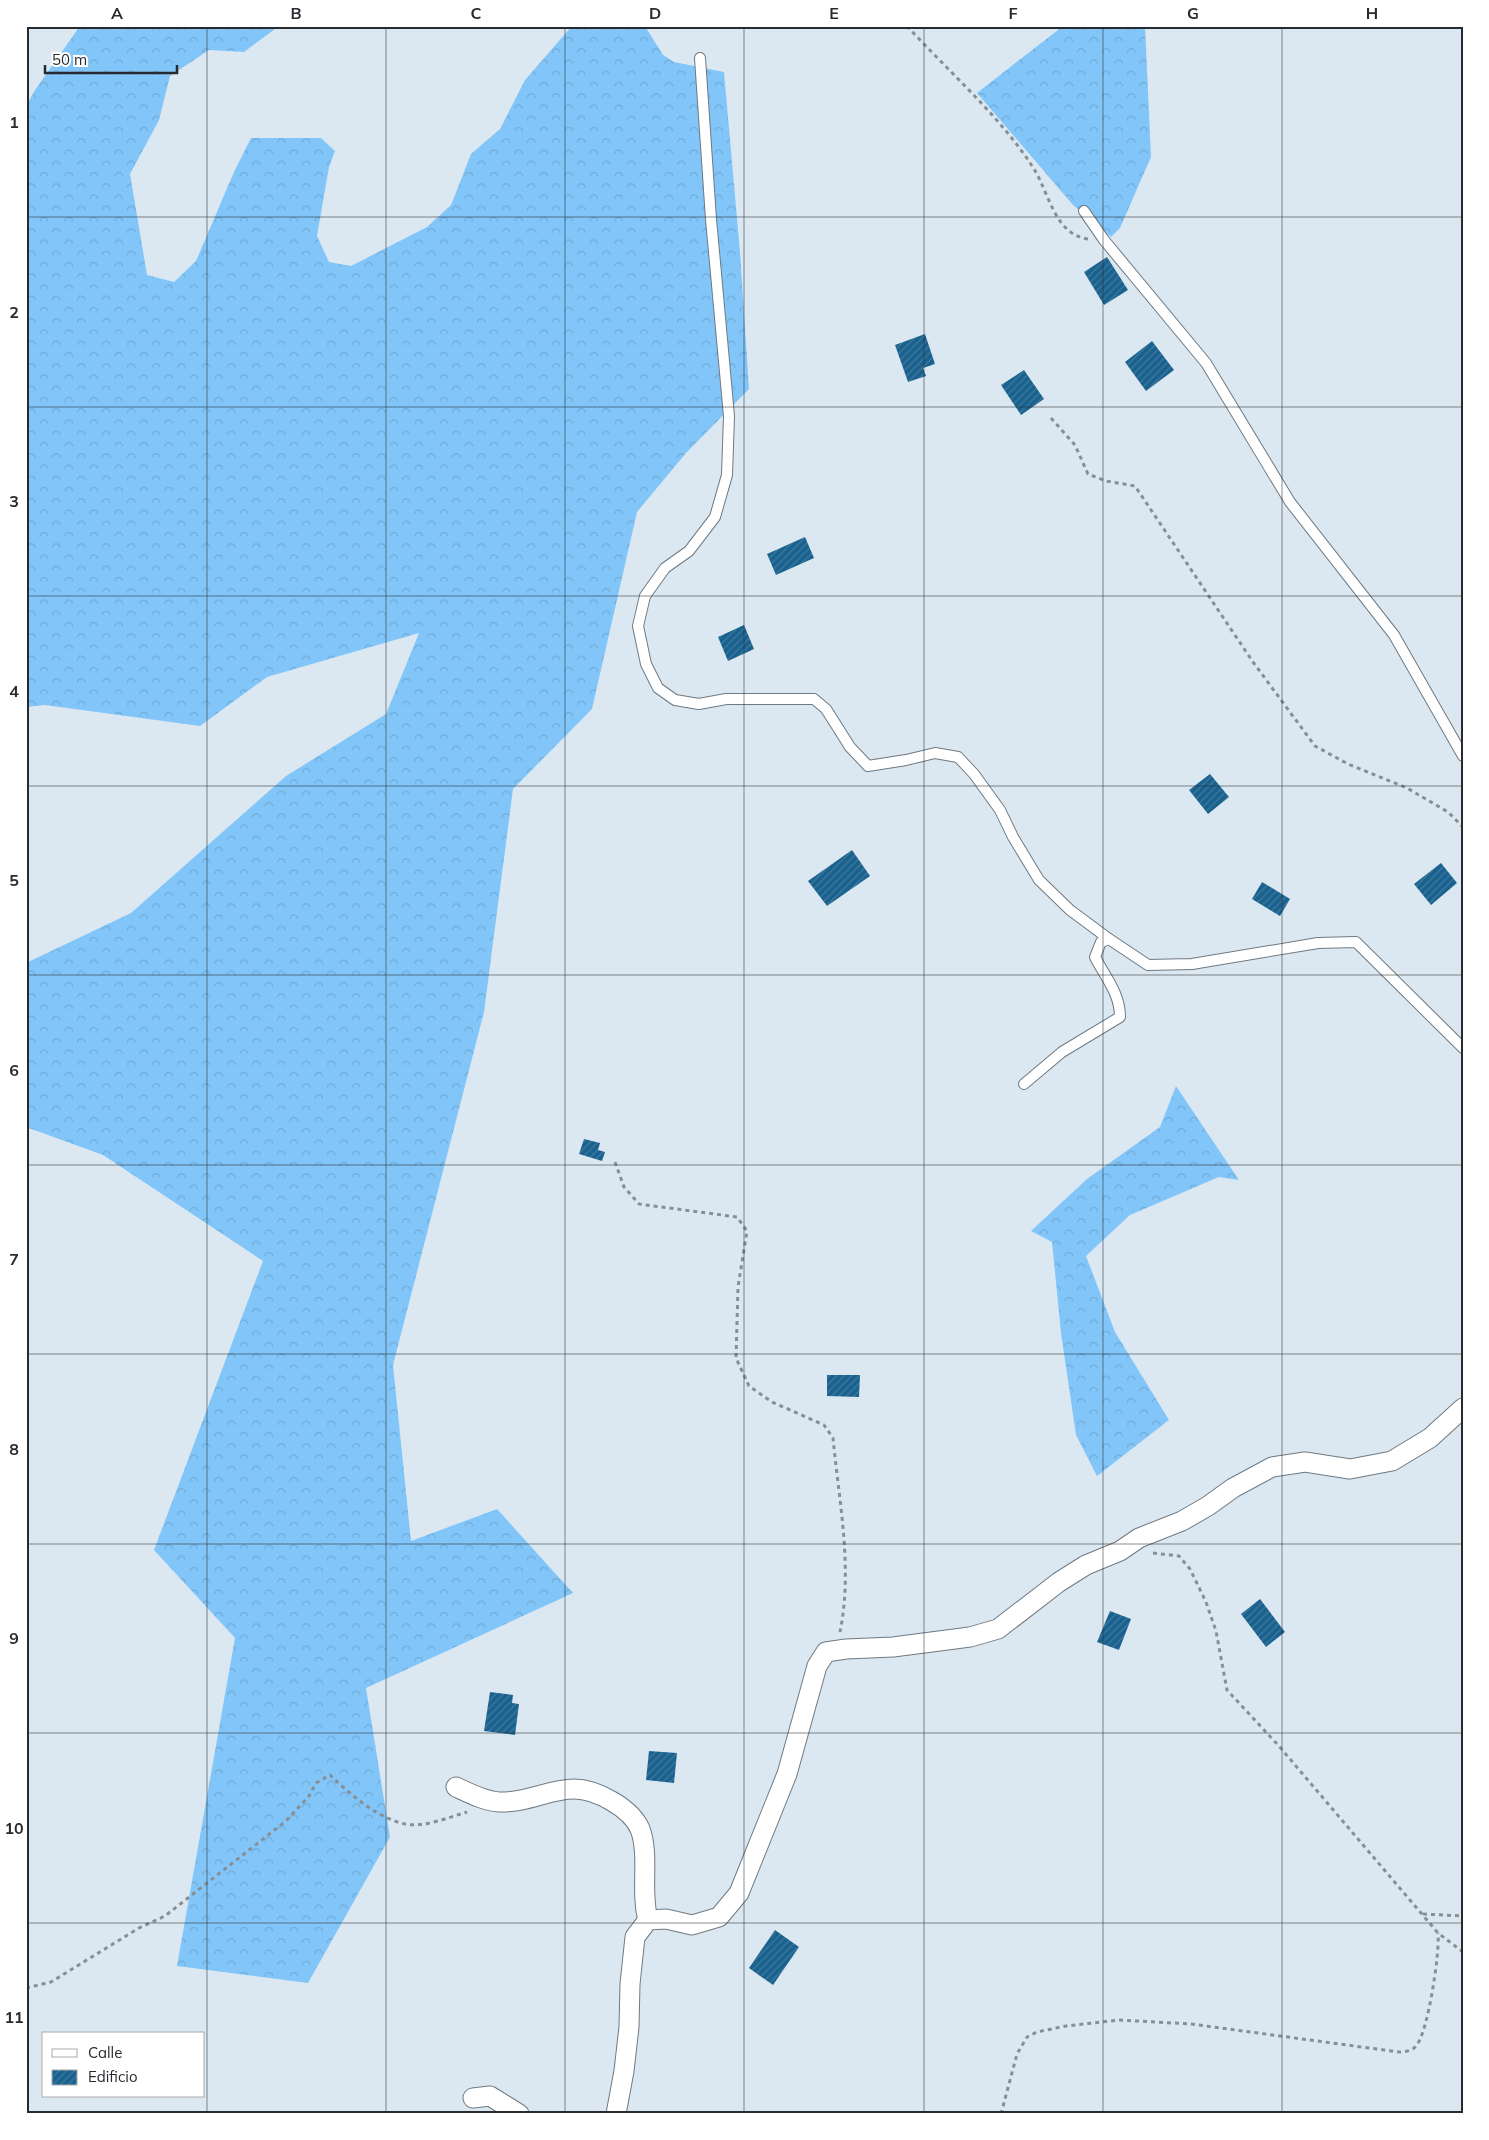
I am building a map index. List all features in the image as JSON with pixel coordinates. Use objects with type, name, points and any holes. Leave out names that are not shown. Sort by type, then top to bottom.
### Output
[{"type":"street","points":[[616,2114],[624,2071],[629,2027],[630,1984],[635,1937],[648,1920],[666,1919],[692,1925],[719,1918],[739,1893],[787,1774],[817,1666],[826,1652],[846,1649],[893,1648],[970,1637],[998,1628],[1059,1582],[1086,1566],[1139,1538],[1182,1521],[1208,1506],[1233,1488],[1272,1467],[1305,1462],[1350,1469],[1392,1461],[1430,1438],[1463,1408]]},
{"type":"street","points":[[456,1787],[498,1802],[524,1801],[575,1789],[602,1796],[627,1810],[640,1829],[644,1853],[644,1907],[648,1920]]},
{"type":"street","points":[[473,2098],[490,2096],[519,2114]]},
{"type":"lane","points":[[700,58],[710,218],[729,416],[727,475],[715,516],[689,551],[665,568],[645,596],[638,626],[646,664],[658,688],[675,700],[699,704],[726,699],[814,699],[826,709],[850,747],[868,766],[935,753],[958,757],[974,774],[1000,810],[1013,837],[1039,880],[1070,910],[1148,965],[1192,964],[1318,943],[1356,942],[1463,1048]]},
{"type":"lane","points":[[1084,211],[1104,240],[1206,363],[1290,502],[1394,636],[1463,756]]},
{"type":"lane","points":[[1024,1084],[1062,1052],[1120,1016],[1120,1004],[1112,985],[1095,957],[1101,942],[1110,938]]},
{"type":"path","points":[[906,26],[1013,140],[1036,171],[1064,226],[1080,238],[1104,240]]},
{"type":"path","points":[[1051,418],[1075,445],[1088,474],[1106,481],[1135,486],[1253,662],[1314,746],[1348,764],[1407,788],[1448,812],[1463,827]]},
{"type":"path","points":[[615,1162],[624,1187],[640,1204],[737,1217],[746,1231],[738,1287],[736,1358],[749,1386],[772,1402],[824,1426],[833,1438],[845,1558],[844,1613],[840,1636],[846,1649]]},
{"type":"path","points":[[1126,1546],[1138,1551],[1179,1556],[1190,1569],[1206,1602],[1216,1631],[1227,1690],[1278,1745],[1438,1933],[1463,1952]]},
{"type":"path","points":[[26,1988],[51,1982],[139,1928],[165,1916],[286,1820],[309,1796],[316,1783],[330,1775],[348,1791],[381,1813],[406,1824],[428,1822],[470,1811]]},
{"type":"path","points":[[1422,1914],[1463,1916]]},
{"type":"path","points":[[1001,2114],[1017,2054],[1027,2037],[1037,2032],[1066,2026],[1119,2020],[1191,2024],[1399,2052],[1409,2051],[1416,2047],[1422,2037],[1427,2021],[1440,1946],[1438,1933]]},
{"type":"green space","points":[[80,26],[279,26],[244,52],[209,50],[170,76],[159,120],[130,174],[147,275],[174,282],[196,261],[234,172],[251,138],[321,138],[335,151],[329,167],[317,236],[329,262],[351,266],[427,227],[451,205],[471,154],[500,129],[525,80],[572,26],[645,26],[663,55],[674,62],[724,72],[740,252],[749,389],[686,453],[637,512],[592,709],[513,789],[484,1012],[393,1365],[411,1541],[497,1509],[573,1593],[366,1688],[390,1837],[308,1983],[177,1966],[235,1638],[154,1550],[263,1261],[103,1155],[26,1127],[26,963],[131,913],[286,776],[386,714],[419,633],[267,677],[200,726],[45,705],[26,707],[26,106]]},
{"type":"green space","points":[[1063,26],[1145,26],[1151,157],[1120,228],[1111,237],[1073,205],[977,93]]},
{"type":"green space","points":[[1176,1086],[1239,1180],[1219,1177],[1130,1215],[1086,1256],[1115,1332],[1169,1420],[1097,1476],[1076,1435],[1061,1333],[1052,1242],[1031,1231],[1087,1179],[1160,1127]]},
{"type":"building","points":[[1107,257],[1128,290],[1104,305],[1084,272]]},
{"type":"building","points":[[925,334],[935,364],[923,368],[926,376],[908,382],[895,345]]},
{"type":"building","points":[[1152,341],[1174,370],[1146,391],[1125,362]]},
{"type":"building","points":[[1024,370],[1044,399],[1021,415],[1001,385]]},
{"type":"building","points":[[805,537],[814,558],[776,575],[767,554]]},
{"type":"building","points":[[744,625],[754,649],[728,661],[718,637]]},
{"type":"building","points":[[1210,774],[1229,797],[1208,814],[1189,790]]},
{"type":"building","points":[[852,850],[870,876],[827,906],[808,881]]},
{"type":"building","points":[[1441,863],[1457,883],[1431,905],[1414,884]]},
{"type":"building","points":[[1262,882],[1290,899],[1280,916],[1252,899]]},
{"type":"building","points":[[584,1139],[600,1143],[598,1150],[605,1152],[602,1161],[579,1154]]},
{"type":"building","points":[[827,1375],[860,1375],[859,1397],[827,1396]]},
{"type":"building","points":[[1260,1599],[1285,1632],[1266,1647],[1241,1614]]},
{"type":"building","points":[[1110,1611],[1131,1619],[1119,1650],[1097,1642]]},
{"type":"building","points":[[490,1692],[513,1695],[512,1703],[519,1704],[515,1735],[484,1731]]},
{"type":"building","points":[[649,1751],[677,1753],[674,1783],[646,1780]]},
{"type":"building","points":[[775,1930],[799,1947],[773,1985],[749,1968]]}]
